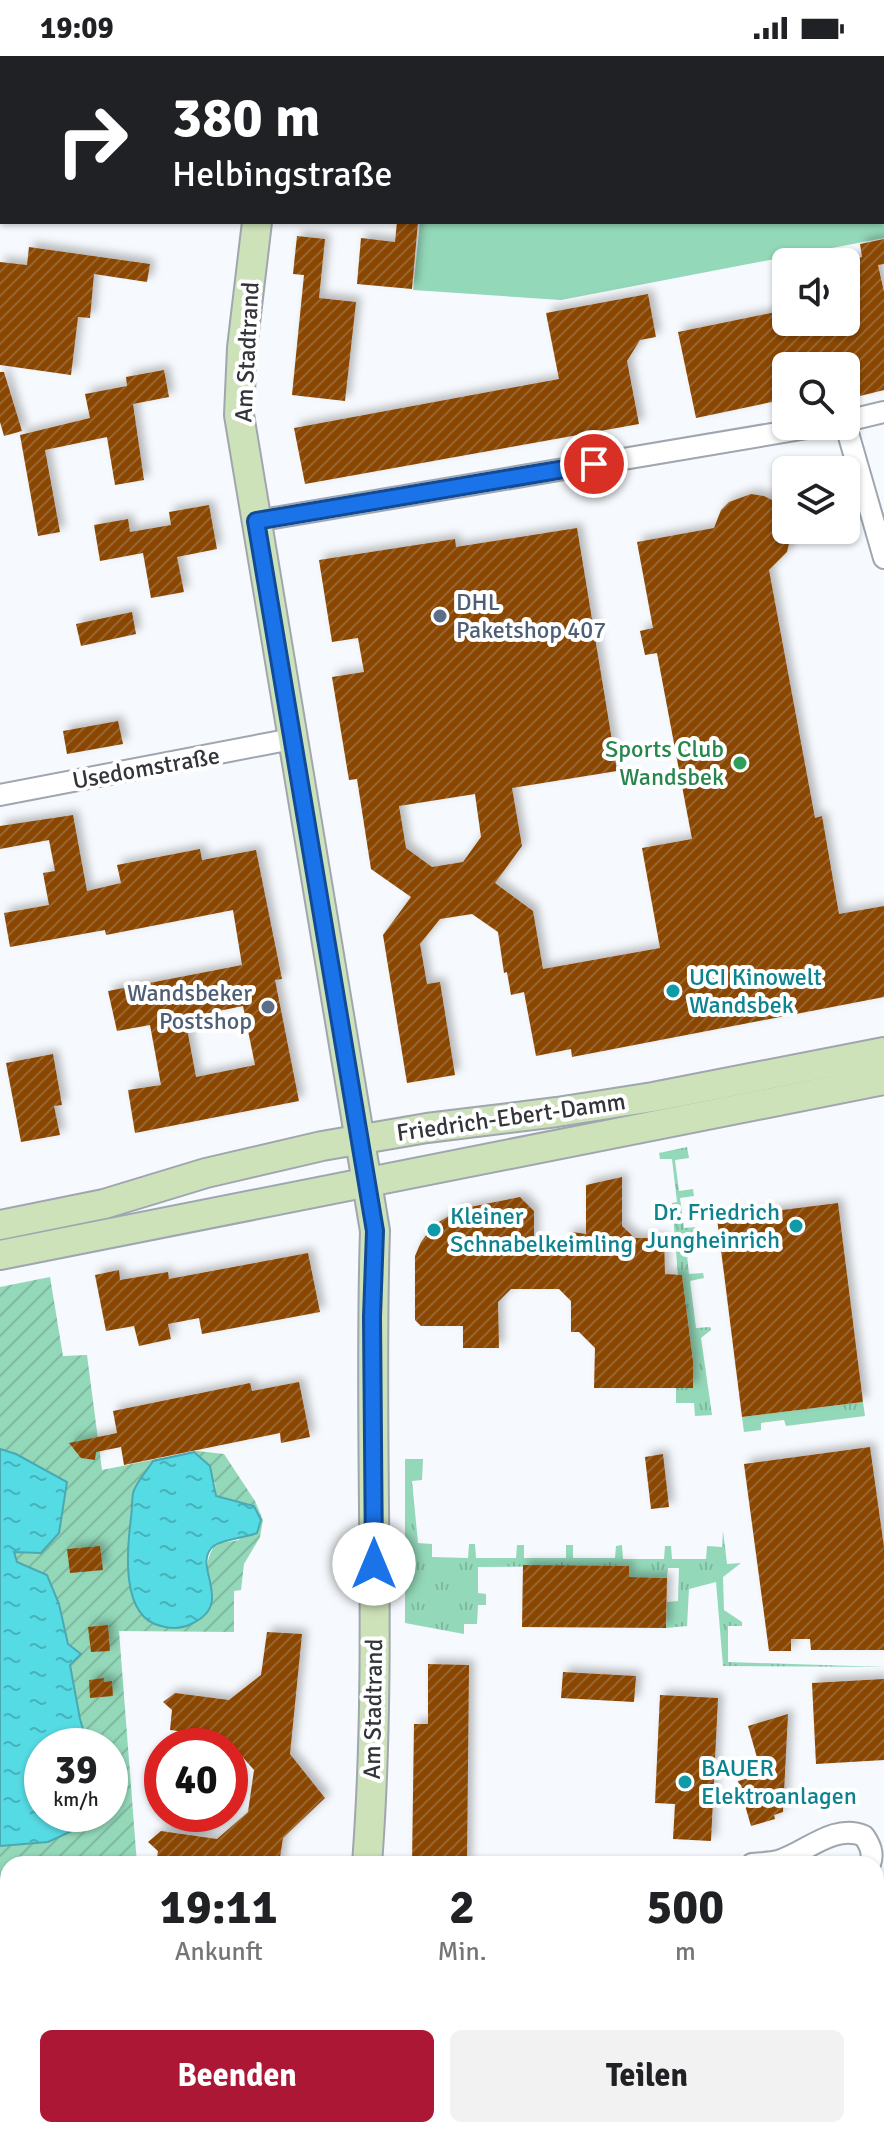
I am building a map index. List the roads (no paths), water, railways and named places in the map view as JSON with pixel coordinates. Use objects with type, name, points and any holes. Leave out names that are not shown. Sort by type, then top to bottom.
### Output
[{"type":"main road","name":"Am Stadtrand","points":[[257,224],[242,348],[239,415],[375,1231],[372,1317],[373,1754],[367,1856]]},
{"type":"main road","name":"Friedrich-Ebert-Damm","points":[[0,1225],[104,1204],[249,1162],[358,1140],[573,1110],[884,1052]]},
{"type":"main road","name":"Friedrich-Ebert-Damm","points":[[0,1255],[884,1080]]},
{"type":"street","points":[[860,420],[884,412]]},
{"type":"street","points":[[256,521],[772,434]]},
{"type":"street","points":[[851,440],[884,558]]},
{"type":"street","name":"Usedomstraße","points":[[0,795],[292,739]]},
{"type":"street","points":[[795,1856],[833,1835],[849,1833],[864,1836],[871,1856]]},
{"type":"water","points":[[0,1449],[16,1454],[67,1482],[59,1533],[41,1553],[14,1552],[17,1562],[47,1575],[59,1604],[68,1644],[81,1654],[70,1665],[83,1728],[24,1728],[24,1832],[70,1832],[48,1842],[0,1846]]},
{"type":"water","points":[[194,1452],[210,1466],[216,1496],[254,1506],[261,1520],[257,1533],[219,1543],[208,1553],[206,1562],[211,1605],[204,1615],[187,1626],[169,1628],[148,1620],[138,1610],[132,1596],[128,1547],[133,1493],[153,1461]]},
{"type":"place","name":"DHL Paketshop 407","points":[[440,616]]},
{"type":"place","name":"Sports Club Wandsbek","points":[[740,763]]},
{"type":"place","name":"UCI Kinowelt Wandsbek","points":[[673,991]]},
{"type":"place","name":"Wandsbeker Postshop","points":[[268,1007]]},
{"type":"place","name":"Dr. Friedrich Jungheinrich","points":[[796,1226]]},
{"type":"place","name":"Kleiner Schnabelkeimling","points":[[434,1230]]},
{"type":"place","name":"BAUER Elektroanlagen","points":[[685,1782]]}]
